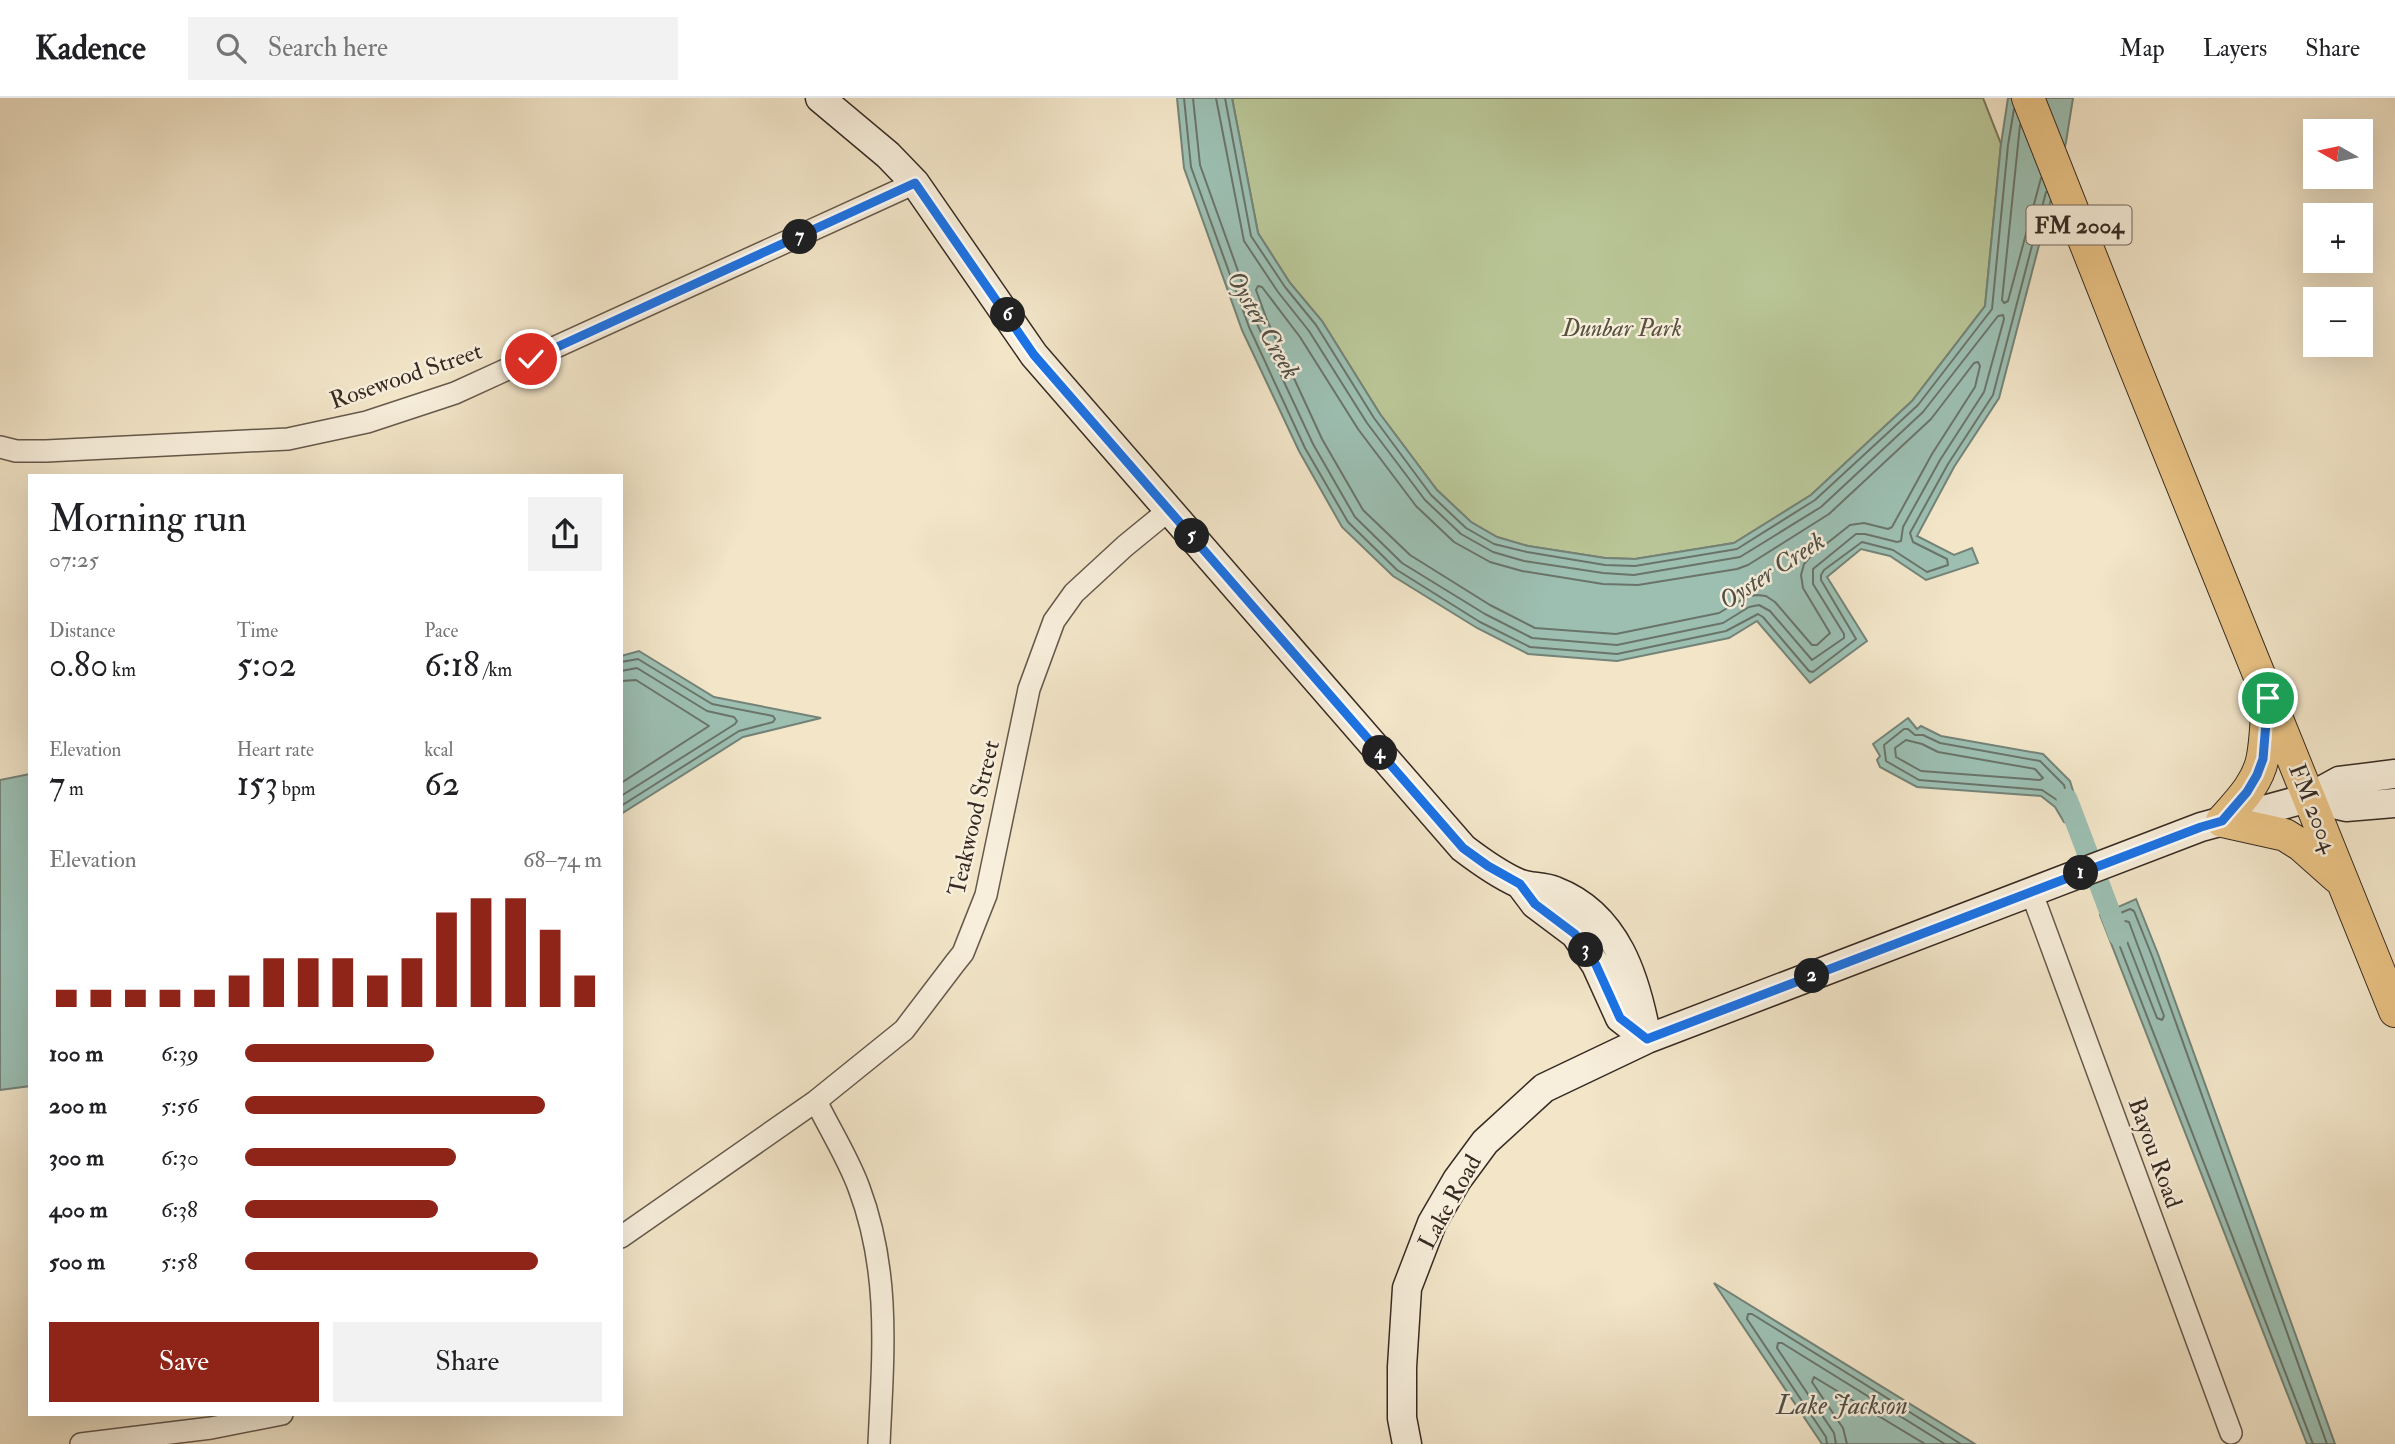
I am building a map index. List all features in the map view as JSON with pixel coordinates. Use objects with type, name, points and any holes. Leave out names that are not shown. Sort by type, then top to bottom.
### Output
[{"type":"main road","name":"FM 2004","points":[[2028,98],[2395,1011]]},
{"type":"main road","points":[[2268,698],[2263,759],[2247,792],[2222,821],[2285,835],[2301,845],[2342,882]]},
{"type":"street","points":[[820,98],[888,155],[915,183],[1034,355],[1463,848],[1520,884],[1552,890],[1577,901],[1594,914],[1611,935],[1624,960],[1640,1001],[1647,1039]]},
{"type":"street","name":"Rosewood Street","points":[[0,447],[16,451],[46,451],[288,439],[367,422],[455,393],[915,183]]},
{"type":"street","name":"Teakwood Street","points":[[623,1236],[816,1101],[905,1030],[963,953],[986,895],[1029,689],[1054,621],[1074,593],[1169,510]]},
{"type":"street","name":"Lake Road","points":[[1407,1444],[1402,1418],[1402,1367],[1407,1287],[1432,1223],[1457,1180],[1485,1142],[1544,1088],[1647,1039],[2132,853],[2222,821],[2308,798],[2339,781],[2395,774]]},
{"type":"street","name":"Lake Road","points":[[2308,798],[2346,807],[2395,803]]},
{"type":"street","name":"Bayou Road","points":[[2043,887],[2231,1433]]},
{"type":"street","points":[[816,1101],[858,1187],[878,1253],[884,1321],[879,1444]]},
{"type":"street","points":[[81,1444],[211,1428],[272,1416]]},
{"type":"green space","name":"Dunbar Park","points":[[1232,98],[1983,98],[2001,144],[1985,306],[1912,401],[1811,495],[1734,543],[1635,559],[1605,558],[1528,546],[1497,537],[1471,522],[1437,490],[1380,414],[1322,321],[1290,283],[1258,233]]},
{"type":"water","name":"Oyster Creek","points":[[1177,98],[1232,98],[1258,233],[1290,283],[1322,321],[1380,414],[1437,490],[1471,522],[1497,537],[1528,546],[1605,558],[1635,559],[1734,543],[1811,495],[1912,401],[1985,306],[2008,98],[2073,98],[2066,142],[1999,398],[1954,467],[1917,536],[1954,555],[1972,548],[1978,563],[1926,580],[1890,556],[1861,549],[1827,577],[1867,641],[1810,683],[1757,621],[1729,638],[1617,661],[1528,654],[1477,628],[1393,576],[1342,527],[1299,451],[1242,330],[1184,168]]},
{"type":"water","points":[[639,651],[714,697],[821,718],[743,737],[623,813],[623,655]]},
{"type":"water","points":[[1908,718],[1917,729],[1921,726],[1941,736],[2043,754],[2070,781],[2080,814],[2077,825],[2064,822],[2055,807],[2041,796],[1917,787],[1880,767],[1877,760],[1880,756],[1873,744]]},
{"type":"water","points":[[28,774],[28,1086],[0,1090],[0,780]]},
{"type":"water","points":[[2136,899],[2335,1444],[2307,1444],[2100,915]]},
{"type":"water","name":"Lake Jackson","points":[[1714,1283],[1975,1444],[1822,1444]]},
{"type":"waterway","points":[[2067,799],[2119,936]]},
{"type":"route","points":[[531,359],[915,183],[1034,355],[1463,848],[1520,884],[1535,904],[1575,934],[1596,965],[1620,1018],[1647,1039],[2031,891],[2222,821],[2247,792],[2263,759],[2268,698]]}]
